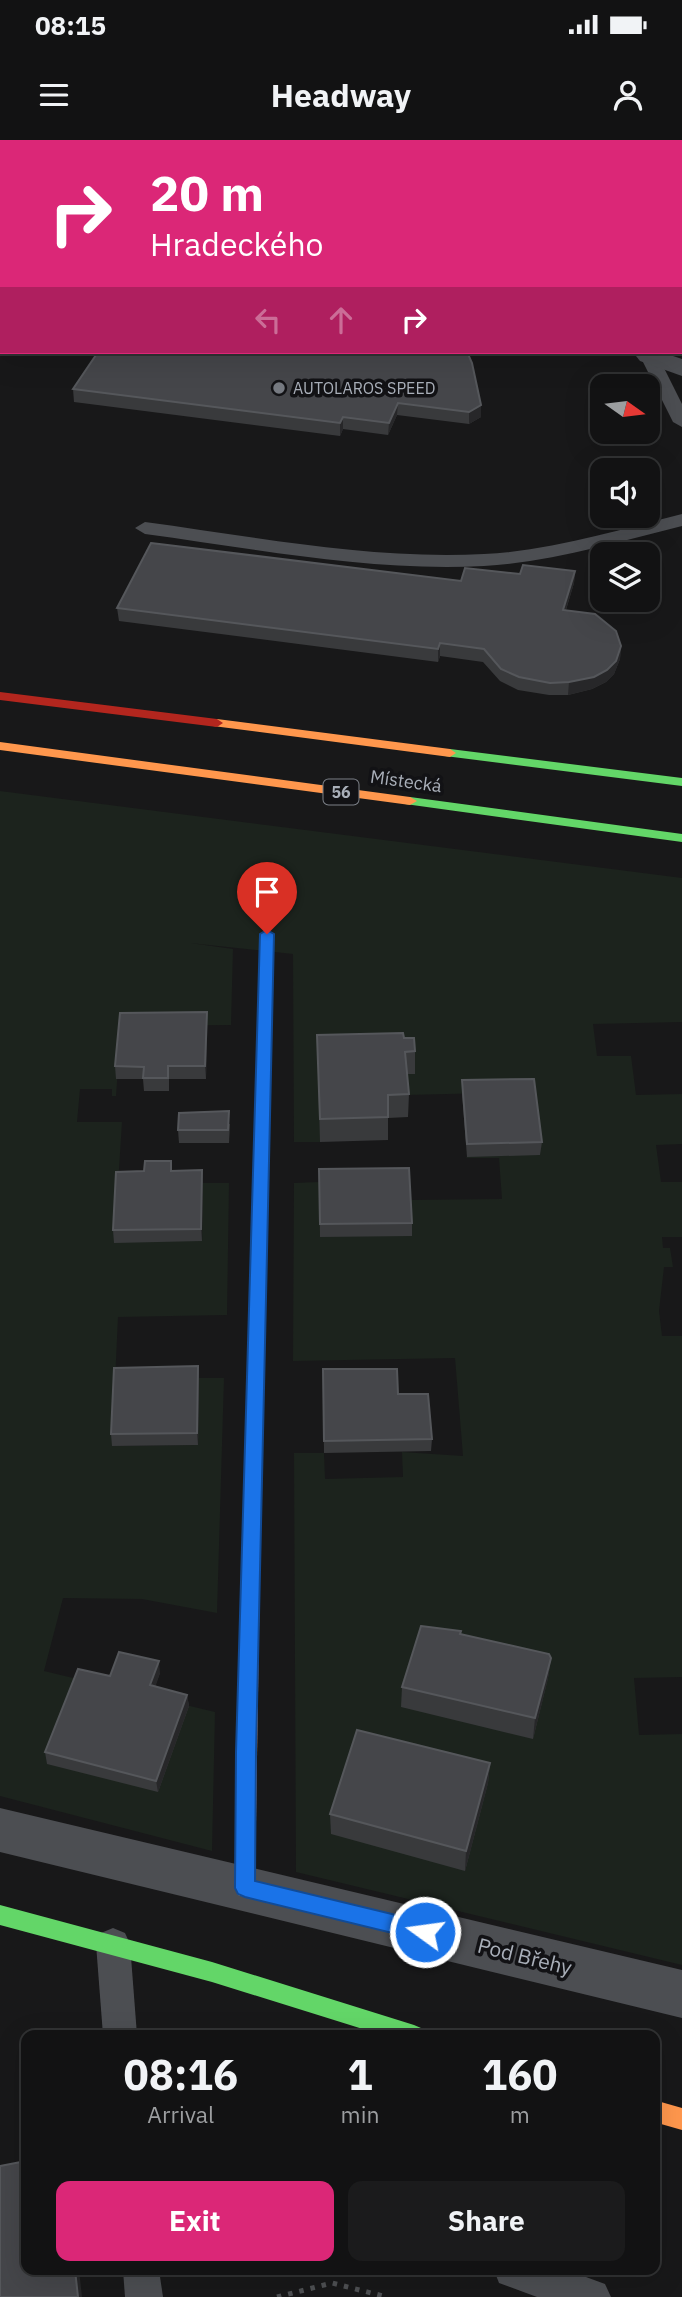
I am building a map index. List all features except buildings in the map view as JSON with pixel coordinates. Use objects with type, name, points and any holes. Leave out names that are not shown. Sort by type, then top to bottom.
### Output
[{"type":"main road","name":"Místecká","points":[[0,696],[682,782]]},
{"type":"main road","name":"Místecká","points":[[0,746],[682,838]]},
{"type":"main road","points":[[245,1888],[246,1752],[267,934]]},
{"type":"main road","points":[[0,1915],[114,1944],[398,2030]]},
{"type":"main road","points":[[660,2112],[682,2119]]},
{"type":"street","points":[[648,354],[682,368]]},
{"type":"street","name":"Pod Břehy","points":[[0,1830],[682,1994]]},
{"type":"lane","points":[[648,354],[682,422]]},
{"type":"lane","points":[[145,528],[384,558],[484,559],[560,550],[682,520]]},
{"type":"lane","points":[[114,1944],[120,2030]]},
{"type":"lane","points":[[142,2275],[144,2297]]},
{"type":"lane","points":[[527,2275],[592,2297]]},
{"type":"path","points":[[277,2297],[332,2283],[387,2297]]},
{"type":"shaded area","points":[[0,791],[682,878],[682,1022],[593,1024],[597,1056],[631,1056],[636,1095],[682,1094],[682,1144],[656,1145],[661,1182],[682,1182],[682,1237],[662,1237],[663,1248],[670,1248],[673,1267],[664,1267],[659,1311],[662,1336],[682,1336],[682,1677],[634,1678],[639,1735],[682,1734],[682,1965],[296,1872],[294,1453],[324,1453],[325,1479],[403,1477],[402,1452],[463,1456],[455,1358],[293,1361],[294,1183],[319,1182],[321,1237],[409,1200],[502,1199],[499,1158],[466,1158],[532,1092],[406,1095],[405,1074],[414,1061],[320,1142],[294,1142],[293,954],[190,943],[233,949],[231,1025],[121,1026],[116,1096],[112,1096],[112,1089],[80,1089],[77,1122],[122,1122],[118,1185],[202,1241],[203,1183],[229,1183],[227,1315],[118,1317],[112,1446],[197,1445],[199,1378],[224,1378],[217,1613],[142,1599],[63,1598],[44,1671],[215,1712],[212,1851],[0,1796]]},
{"type":"traffic: fast","points":[[450,753],[682,782]]},
{"type":"traffic: fast","points":[[410,801],[682,838]]},
{"type":"traffic: fast","points":[[251,1564],[267,934]]},
{"type":"traffic: fast","points":[[0,1915],[212,1972],[398,2030]]},
{"type":"traffic: slow","points":[[217,723],[450,753]]},
{"type":"traffic: slow","points":[[0,746],[410,801]]},
{"type":"traffic: slow","points":[[245,1888],[251,1564]]},
{"type":"traffic: slow","points":[[660,2113],[682,2119]]},
{"type":"traffic: jam","points":[[0,696],[217,723]]},
{"type":"place","name":"AUTOLAROS SPEED","points":[[279,388]]},
{"type":"route","points":[[267,934],[246,1752],[245,1888],[425,1932]]}]
